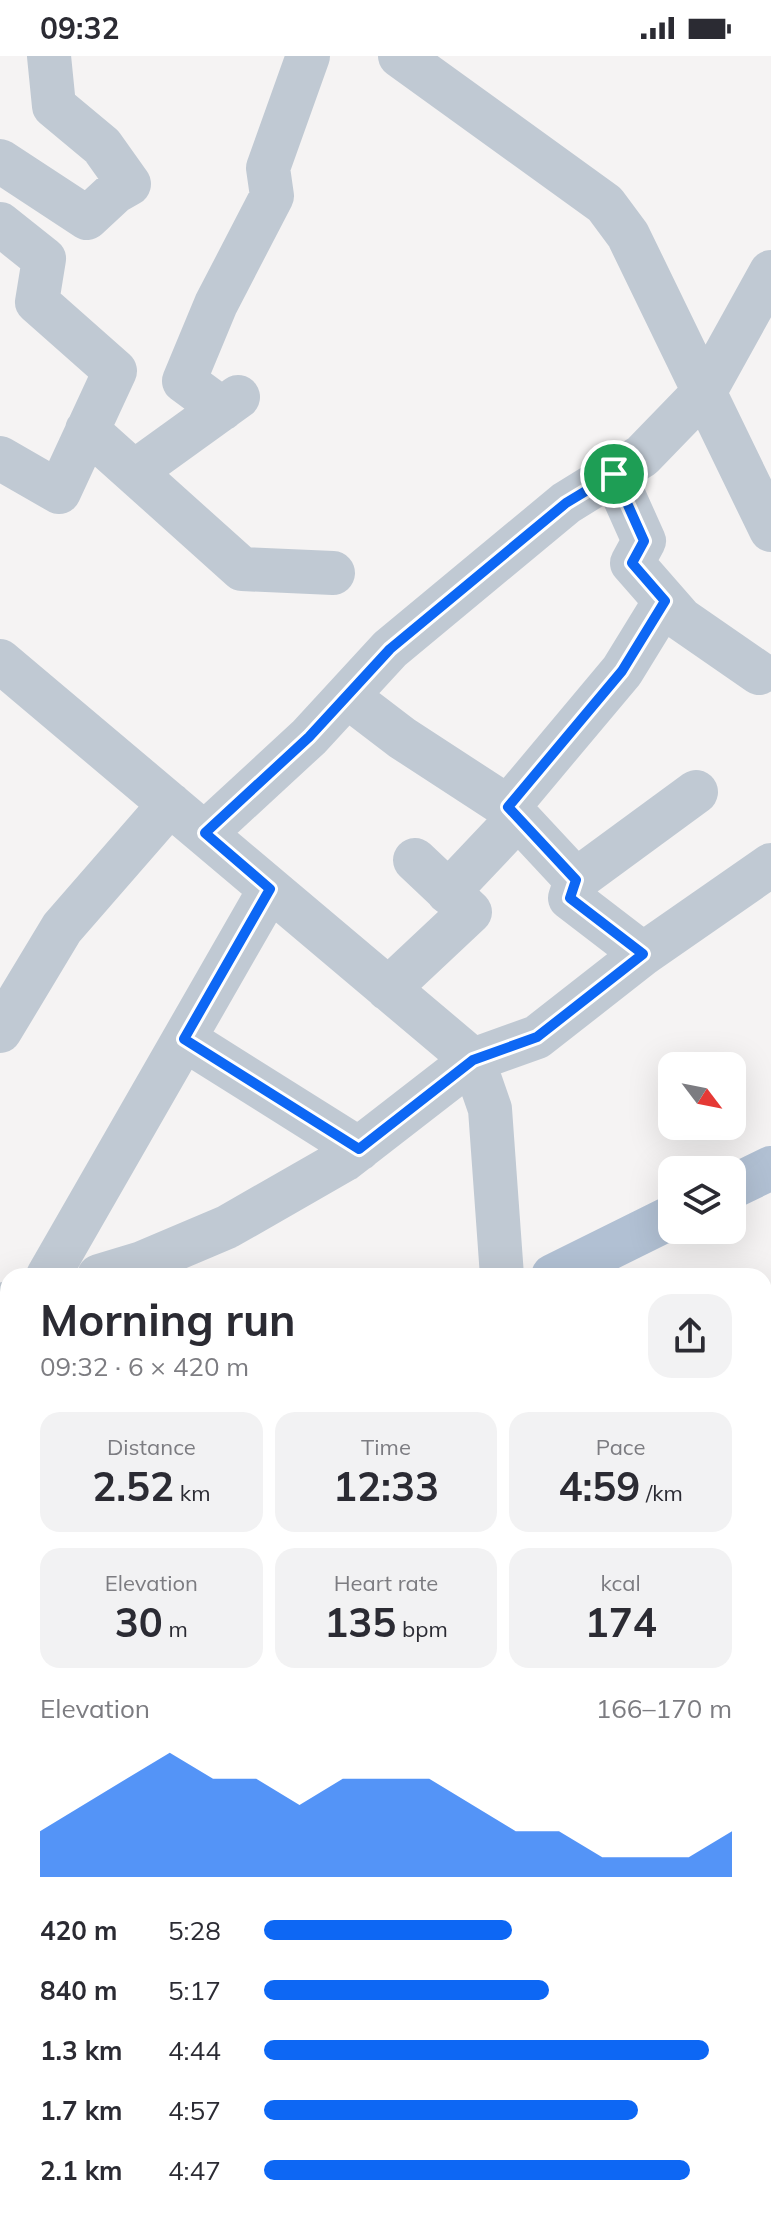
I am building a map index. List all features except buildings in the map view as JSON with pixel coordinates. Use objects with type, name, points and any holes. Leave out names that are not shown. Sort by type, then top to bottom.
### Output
[{"type":"main road","points":[[746,1180],[771,1168]]},
{"type":"main road","points":[[569,1268],[658,1224]]},
{"type":"street","points":[[0,161],[87,218],[115,192],[129,184],[102,146],[54,106],[49,56]]},
{"type":"street","points":[[134,472],[230,403],[184,381],[216,304],[272,196],[268,168],[308,56]]},
{"type":"street","points":[[400,56],[605,204],[628,235],[771,530]]},
{"type":"street","points":[[0,224],[44,259],[37,302],[115,371],[59,492],[0,458]]},
{"type":"street","points":[[205,833],[309,737],[402,639],[566,503],[642,456],[705,391],[771,272]]},
{"type":"street","points":[[87,430],[242,569],[333,573]]},
{"type":"street","points":[[614,474],[644,541],[632,563],[681,619],[759,673]]},
{"type":"street","points":[[448,892],[622,671],[665,601]]},
{"type":"street","points":[[0,661],[473,1060],[490,1109],[501,1268]]},
{"type":"street","points":[[347,696],[402,738],[513,812],[576,880]]},
{"type":"street","points":[[643,954],[570,898],[576,880],[696,792]]},
{"type":"street","points":[[0,1031],[62,928],[170,804]]},
{"type":"street","points":[[388,989],[470,912],[415,860]]},
{"type":"street","points":[[125,1268],[227,1227],[344,1160],[473,1060],[537,1037],[643,954],[771,865]]},
{"type":"street","points":[[53,1268],[270,889]]},
{"type":"street","points":[[184,1039],[359,1149]]},
{"type":"route","points":[[614,474],[644,541],[632,563],[665,601],[622,671],[508,807],[576,880],[570,898],[643,954],[537,1037],[473,1060],[359,1149],[184,1039],[270,889],[205,833],[309,737],[390,649],[566,503],[614,474]]}]
